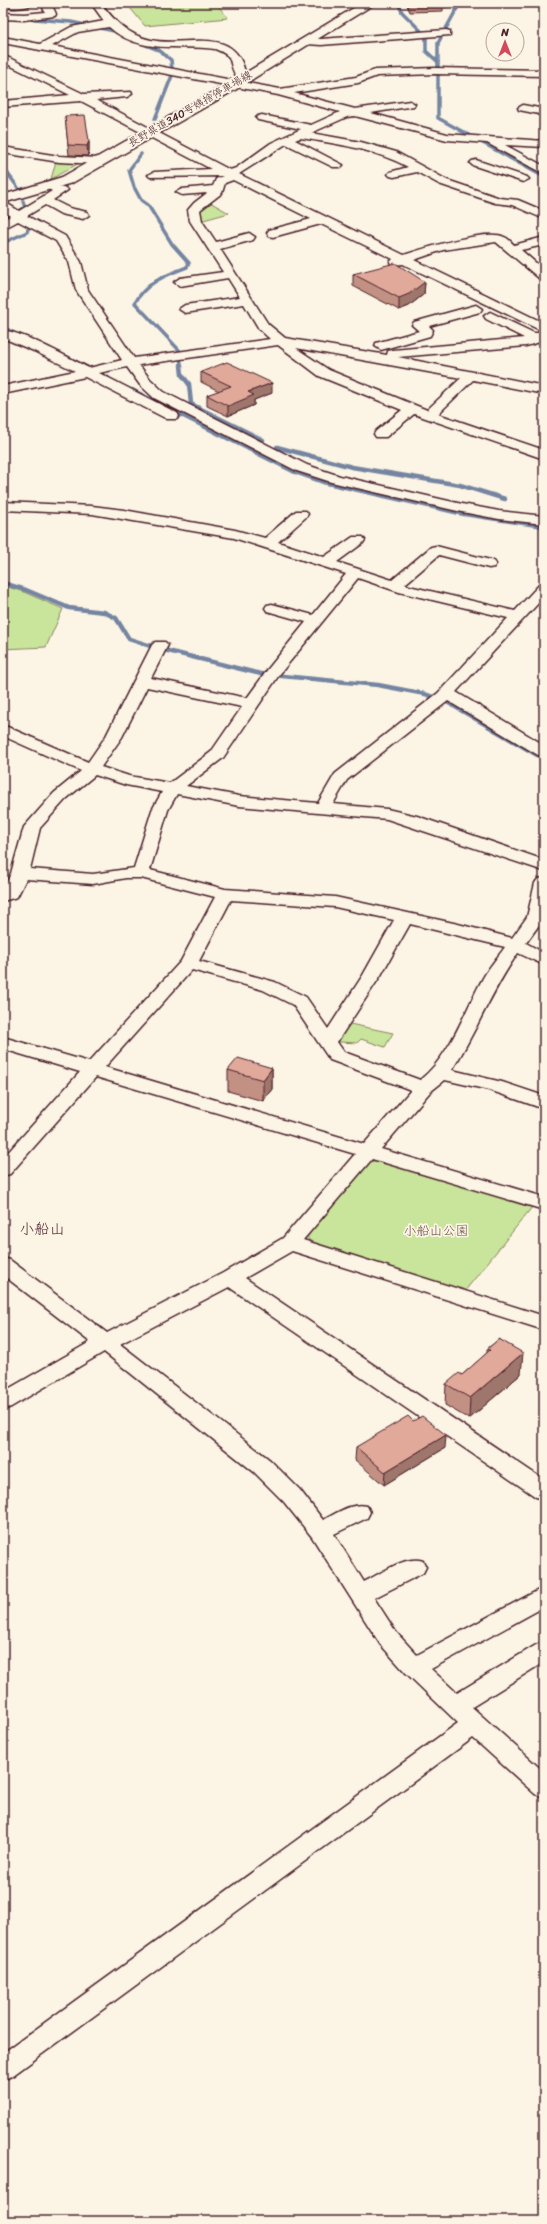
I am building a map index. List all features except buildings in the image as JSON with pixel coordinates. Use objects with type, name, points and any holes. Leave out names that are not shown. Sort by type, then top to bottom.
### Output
[{"type":"main road","name":"長野県道340号姨捨停車場線","points":[[3,199],[67,180],[236,84],[370,3]]},
{"type":"street","points":[[10,5],[29,3]]},
{"type":"street","points":[[3,16],[24,18],[51,14],[46,3]]},
{"type":"street","points":[[96,3],[116,28],[150,43],[213,43],[230,52],[238,63],[240,74],[249,76]]},
{"type":"street","points":[[540,3],[544,7]]},
{"type":"street","points":[[42,47],[75,29],[85,26],[112,23]]},
{"type":"street","points":[[307,41],[320,42],[444,33]]},
{"type":"street","points":[[3,40],[279,92],[447,137],[479,138],[544,144]]},
{"type":"street","points":[[4,59],[84,98],[229,174],[544,329],[535,339],[483,346],[371,356]]},
{"type":"street","points":[[279,92],[358,80],[375,73],[438,71],[544,73]]},
{"type":"street","points":[[3,104],[127,94]]},
{"type":"street","points":[[410,104],[350,112],[275,145],[240,170],[229,174],[220,180],[219,189],[194,210],[198,227],[231,274],[263,326],[324,373],[358,389],[429,416],[544,456]]},
{"type":"street","points":[[523,108],[544,112]]},
{"type":"street","points":[[262,118],[311,128]]},
{"type":"street","points":[[298,134],[369,148],[397,157],[416,169],[443,182],[499,201],[514,202],[544,215]]},
{"type":"street","points":[[479,138],[544,171]]},
{"type":"street","points":[[286,140],[337,165]]},
{"type":"street","points":[[3,150],[59,159],[99,161]]},
{"type":"street","points":[[476,163],[523,179],[486,196]]},
{"type":"street","points":[[394,174],[416,169]]},
{"type":"street","points":[[154,175],[229,174]]},
{"type":"street","points":[[3,225],[62,190],[49,186]]},
{"type":"street","points":[[182,192],[219,189]]},
{"type":"street","points":[[44,200],[64,210],[83,215],[66,232]]},
{"type":"street","points":[[3,206],[18,216],[66,232]]},
{"type":"street","points":[[273,233],[322,220]]},
{"type":"street","points":[[66,232],[82,290],[130,362],[145,382],[159,395],[261,449],[302,468],[336,479],[455,507],[498,515],[544,520]]},
{"type":"street","points":[[213,247],[249,237]]},
{"type":"street","points":[[535,339],[479,311],[391,263],[441,247],[493,238],[500,239],[544,276]]},
{"type":"street","points":[[511,249],[544,241]]},
{"type":"street","points":[[180,282],[231,274]]},
{"type":"street","points":[[444,292],[460,287]]},
{"type":"street","points":[[185,309],[248,300]]},
{"type":"street","points":[[355,354],[426,334],[427,330],[418,325],[499,306]]},
{"type":"street","points":[[5,334],[92,371],[285,473],[319,485],[360,495]]},
{"type":"street","points":[[3,390],[130,362],[280,340],[371,356],[544,390]]},
{"type":"street","points":[[429,416],[470,376]]},
{"type":"street","points":[[381,434],[412,409]]},
{"type":"street","points":[[3,506],[92,510],[124,514],[268,542],[395,585],[518,616]]},
{"type":"street","points":[[268,542],[301,514]]},
{"type":"street","points":[[327,562],[358,540]]},
{"type":"street","points":[[395,585],[436,550],[488,564]]},
{"type":"street","points":[[141,873],[160,810],[171,790],[217,755],[270,675],[356,572]]},
{"type":"street","points":[[323,808],[341,777],[442,697],[544,588]]},
{"type":"street","points":[[272,608],[315,620]]},
{"type":"street","points":[[3,896],[11,893],[20,873],[32,827],[60,796],[90,769],[114,737],[160,646]]},
{"type":"street","points":[[143,681],[251,704]]},
{"type":"street","points":[[442,697],[544,752]]},
{"type":"street","points":[[10,733],[90,769],[126,780],[171,790],[239,801],[387,814],[411,820],[544,866]]},
{"type":"street","points":[[20,873],[93,878],[126,873],[141,873],[225,894],[335,902],[405,917],[516,945],[544,960]]},
{"type":"street","points":[[3,1402],[105,1343],[230,1278],[290,1243],[423,1088],[441,1073],[455,1051],[493,976],[536,917],[544,883]]},
{"type":"street","points":[[3,1170],[182,969],[189,964],[201,937],[225,894]]},
{"type":"street","points":[[328,1042],[372,975],[405,917]]},
{"type":"street","points":[[189,964],[269,986],[300,1001],[337,1056],[423,1088]]},
{"type":"street","points":[[3,1043],[544,1204]]},
{"type":"street","points":[[441,1073],[495,1086],[544,1103]]},
{"type":"street","points":[[290,1243],[544,1322]]},
{"type":"street","points":[[3,1265],[262,1466],[292,1496],[320,1531],[388,1638],[414,1667],[544,1787]]},
{"type":"street","points":[[230,1278],[544,1491]]},
{"type":"street","points":[[320,1531],[359,1512]]},
{"type":"street","points":[[361,1594],[415,1566]]},
{"type":"street","points":[[414,1667],[544,1596]]},
{"type":"street","points":[[455,1706],[544,1651]]},
{"type":"street","points":[[3,2068],[474,1724]]},
{"type":"green space","points":[[126,3],[216,3],[228,18],[145,26]]},
{"type":"green space","points":[[56,161],[81,162],[51,179]]},
{"type":"green space","points":[[208,201],[229,213],[200,221],[199,211]]},
{"type":"green space","points":[[8,587],[24,592],[63,609],[46,647],[3,649],[3,591]]},
{"type":"green space","points":[[345,1023],[393,1033],[385,1047],[361,1039],[357,1043],[339,1042],[339,1034]]},
{"type":"green space","name":"小船山公園","points":[[378,1160],[533,1206],[464,1292],[310,1243],[307,1235],[369,1162]]},
{"type":"waterway","points":[[398,3],[402,12],[426,36],[426,51],[438,62]]},
{"type":"waterway","points":[[438,62],[438,43],[460,3]]},
{"type":"waterway","points":[[35,19],[71,22],[119,32]]},
{"type":"waterway","points":[[141,43],[159,50],[171,60],[172,69]]},
{"type":"waterway","points":[[438,62],[438,118],[544,177]]},
{"type":"waterway","points":[[155,119],[173,73]]},
{"type":"waterway","points":[[141,154],[129,170],[134,187],[141,200],[148,205],[172,244],[189,263],[187,267],[164,276],[151,284],[135,303],[180,351],[181,366]]},
{"type":"waterway","points":[[3,167],[19,189]]},
{"type":"waterway","points":[[23,201],[25,208]]},
{"type":"waterway","points":[[3,243],[27,232],[29,226]]},
{"type":"waterway","points":[[3,327],[18,335]]},
{"type":"waterway","points":[[66,356],[84,366]]},
{"type":"waterway","points":[[181,365],[182,375],[189,384],[191,404],[263,440]]},
{"type":"waterway","points":[[84,366],[108,378]]},
{"type":"waterway","points":[[132,390],[295,472],[323,482],[464,514],[544,526]]},
{"type":"waterway","points":[[277,447],[352,467],[460,485],[505,499]]},
{"type":"waterway","points":[[3,583],[26,590],[69,608],[104,612],[116,618],[129,639],[154,647]]},
{"type":"waterway","points":[[164,650],[261,674],[378,685],[425,694],[447,702],[544,759]]},
{"type":"district","name":"小船山","points":[[42,1229]]}]
